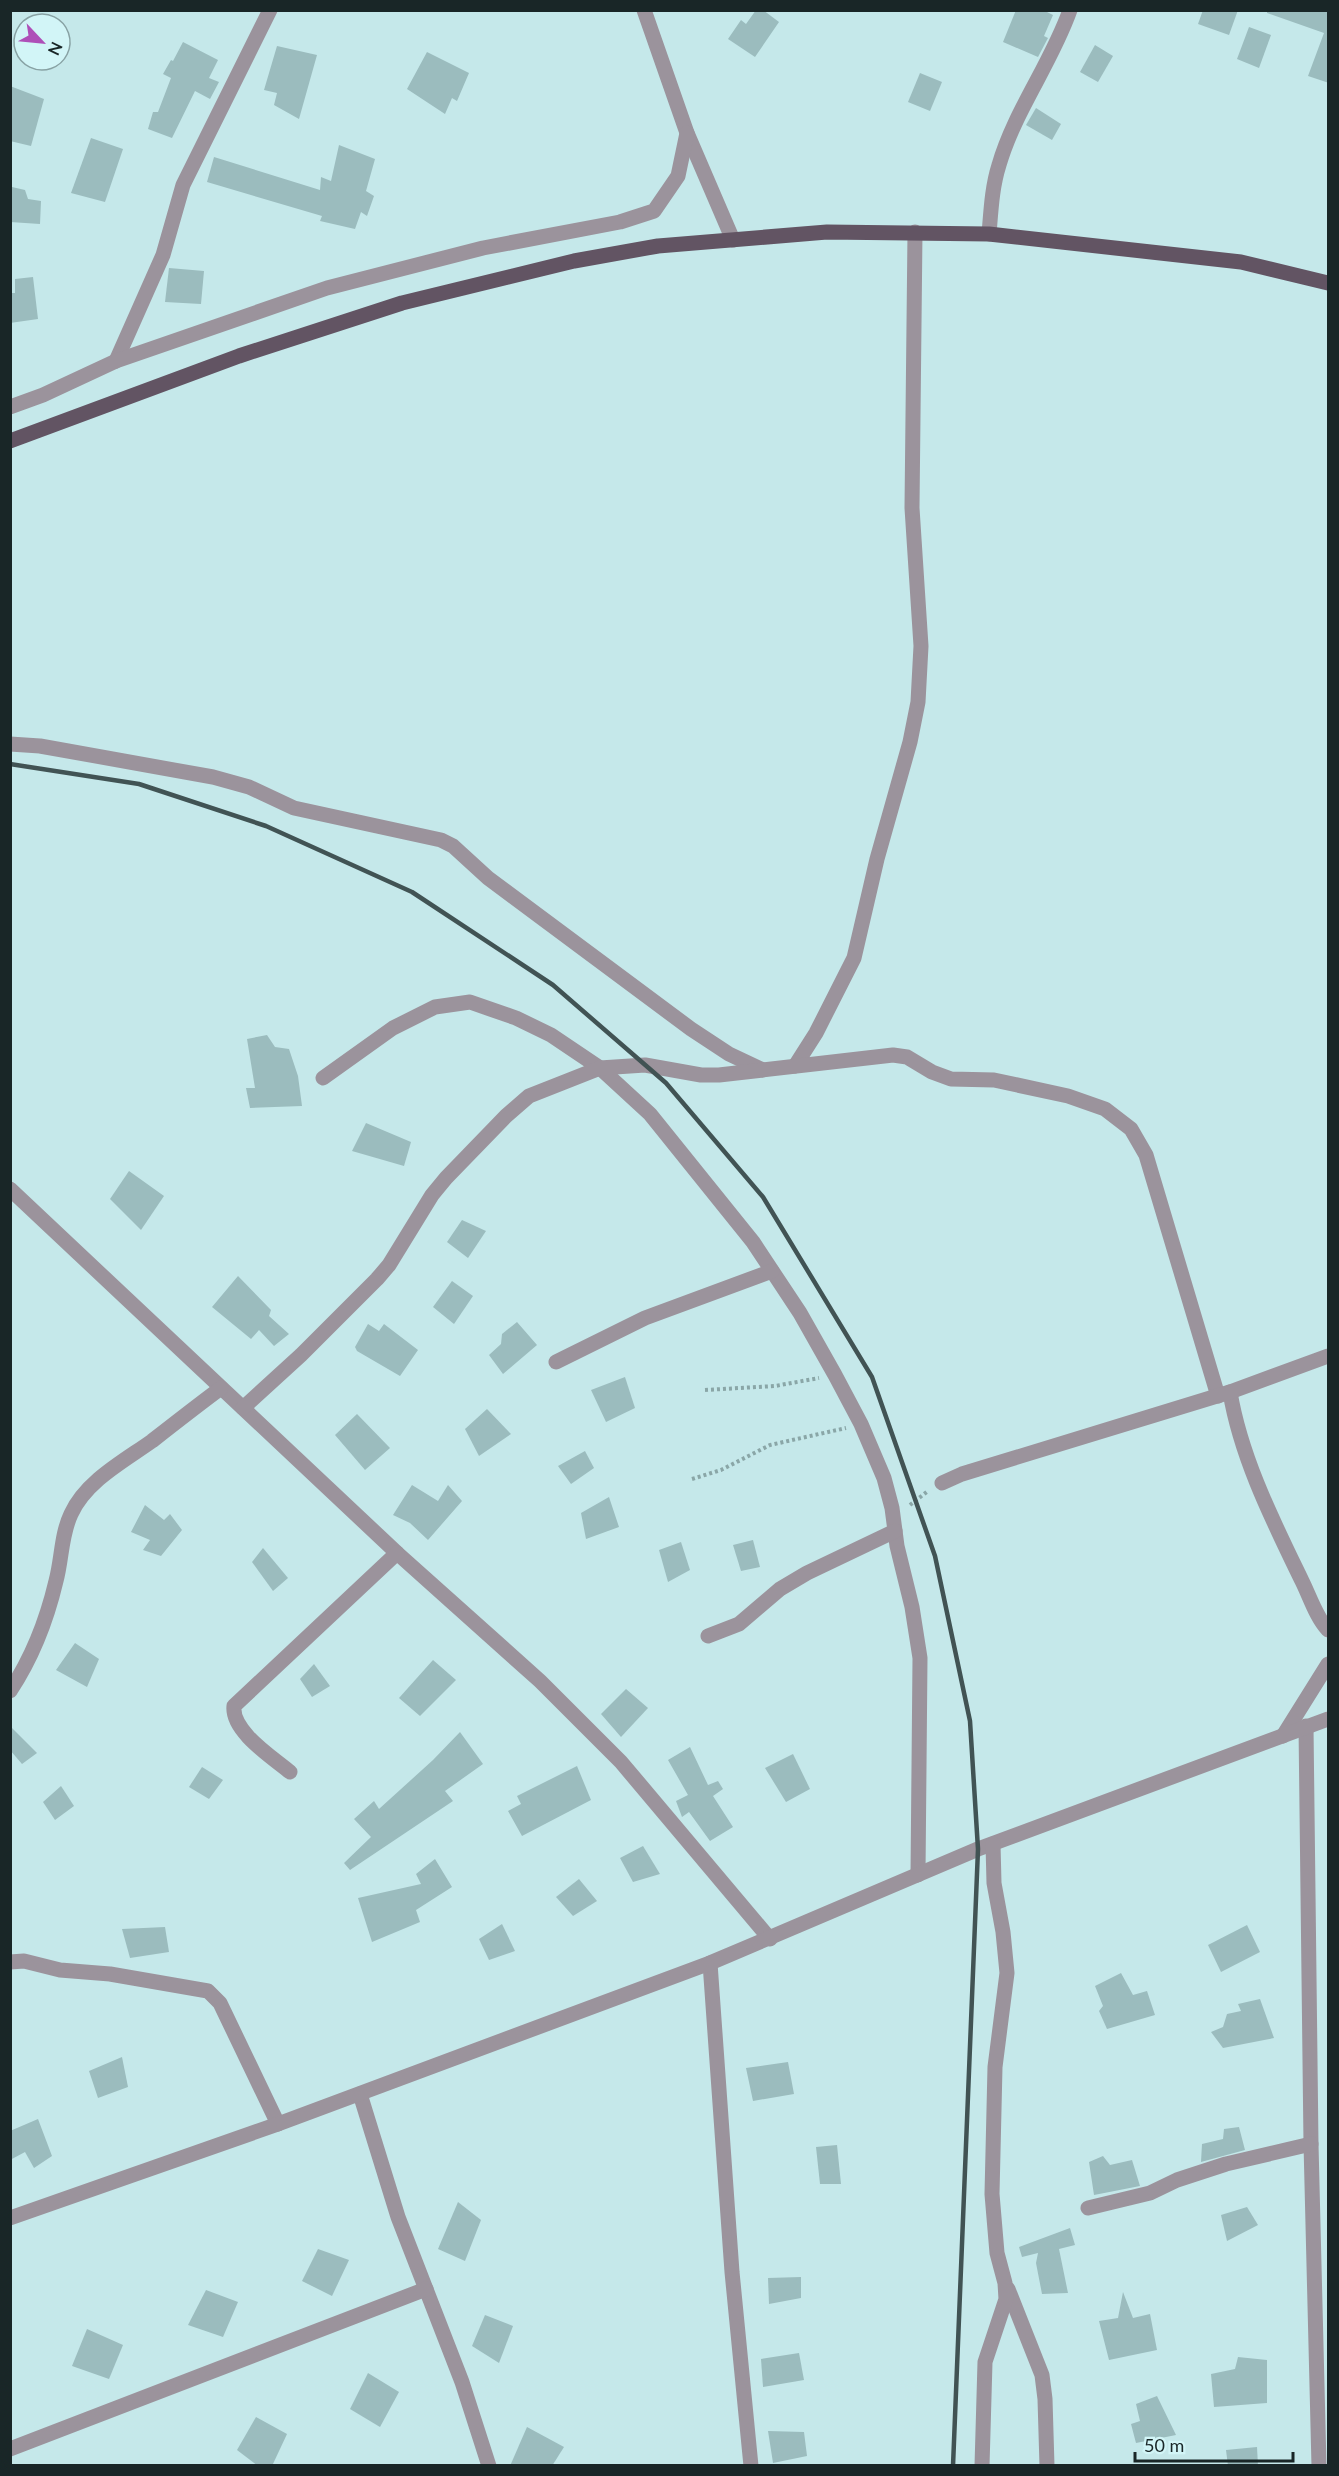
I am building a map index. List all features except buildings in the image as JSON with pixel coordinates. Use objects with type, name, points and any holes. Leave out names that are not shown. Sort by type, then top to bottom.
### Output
[{"type":"main road","points":[[10,441],[239,356],[402,303],[574,261],[658,246],[827,232],[989,234],[1240,262],[1329,283]]},
{"type":"street","points":[[116,362],[163,255],[183,185],[270,10]]},
{"type":"street","points":[[644,10],[687,133],[733,240]]},
{"type":"street","points":[[989,234],[992,199],[999,163],[1023,105],[1070,10]]},
{"type":"street","points":[[10,407],[43,395],[116,362],[327,288],[483,248],[620,222],[654,211],[678,176],[687,133]]},
{"type":"street","points":[[795,1066],[816,1033],[854,958],[918,702],[921,645],[912,486],[915,232]]},
{"type":"street","points":[[10,744],[40,747],[213,777],[249,787],[294,808],[441,840],[459,850],[488,878],[691,1029],[729,1054],[764,1071]]},
{"type":"street","points":[[323,1078],[393,1028],[435,1007],[458,1002],[485,1006],[550,1035],[600,1068],[650,1114],[753,1242],[800,1312],[835,1375],[861,1424],[884,1478],[912,1607],[920,1658],[918,1875]]},
{"type":"street","points":[[243,1408],[301,1356],[377,1279],[395,1256],[432,1195],[463,1159],[506,1116],[536,1092],[600,1068],[645,1065],[701,1075],[764,1071],[893,1055],[907,1057],[951,1079],[994,1080],[1068,1096],[1105,1109],[1131,1129],[1146,1155],[1224,1394],[1260,1487],[1295,1568],[1323,1623],[1329,1630]]},
{"type":"street","points":[[10,1189],[397,1553],[540,1681],[621,1762],[770,1939]]},
{"type":"street","points":[[556,1362],[645,1318],[772,1271]]},
{"type":"street","points":[[942,1483],[962,1474],[1224,1394],[1329,1356]]},
{"type":"street","points":[[10,1691],[22,1673],[40,1630],[56,1581],[71,1513],[100,1479],[221,1388]]},
{"type":"street","points":[[708,1636],[739,1624],[780,1589],[894,1525]]},
{"type":"street","points":[[290,1772],[246,1736],[233,1714],[234,1706],[397,1553]]},
{"type":"street","points":[[1283,1736],[1329,1664]]},
{"type":"street","points":[[10,2218],[278,2124],[710,1963],[993,1844],[1329,1719]]},
{"type":"street","points":[[1306,1726],[1311,2144],[1319,2466]]},
{"type":"street","points":[[993,1844],[994,1883],[1003,1932],[1007,1973],[995,2067],[992,2194],[997,2253],[1005,2283],[1042,2375],[1047,2466]]},
{"type":"street","points":[[10,1962],[24,1961],[60,1970],[110,1974],[208,1991],[220,2003],[278,2124]]},
{"type":"street","points":[[710,1963],[732,2272],[751,2466]]},
{"type":"street","points":[[360,2094],[398,2217],[462,2382],[489,2466]]},
{"type":"street","points":[[1088,2208],[1150,2193],[1177,2180],[1226,2164],[1311,2144]]},
{"type":"street","points":[[982,2466],[986,2362],[1006,2300],[1005,2283]]},
{"type":"street","points":[[10,2449],[426,2289]]},
{"type":"path","points":[[705,1390],[775,1386],[835,1375]]},
{"type":"path","points":[[692,1479],[722,1470],[770,1445],[861,1424]]},
{"type":"path","points":[[894,1525],[915,1500],[942,1483]]},
{"type":"railway","points":[[10,764],[139,784],[266,826],[412,892],[553,985],[666,1083],[763,1197],[872,1377],[935,1556],[970,1721],[978,1849],[953,2466]]}]
